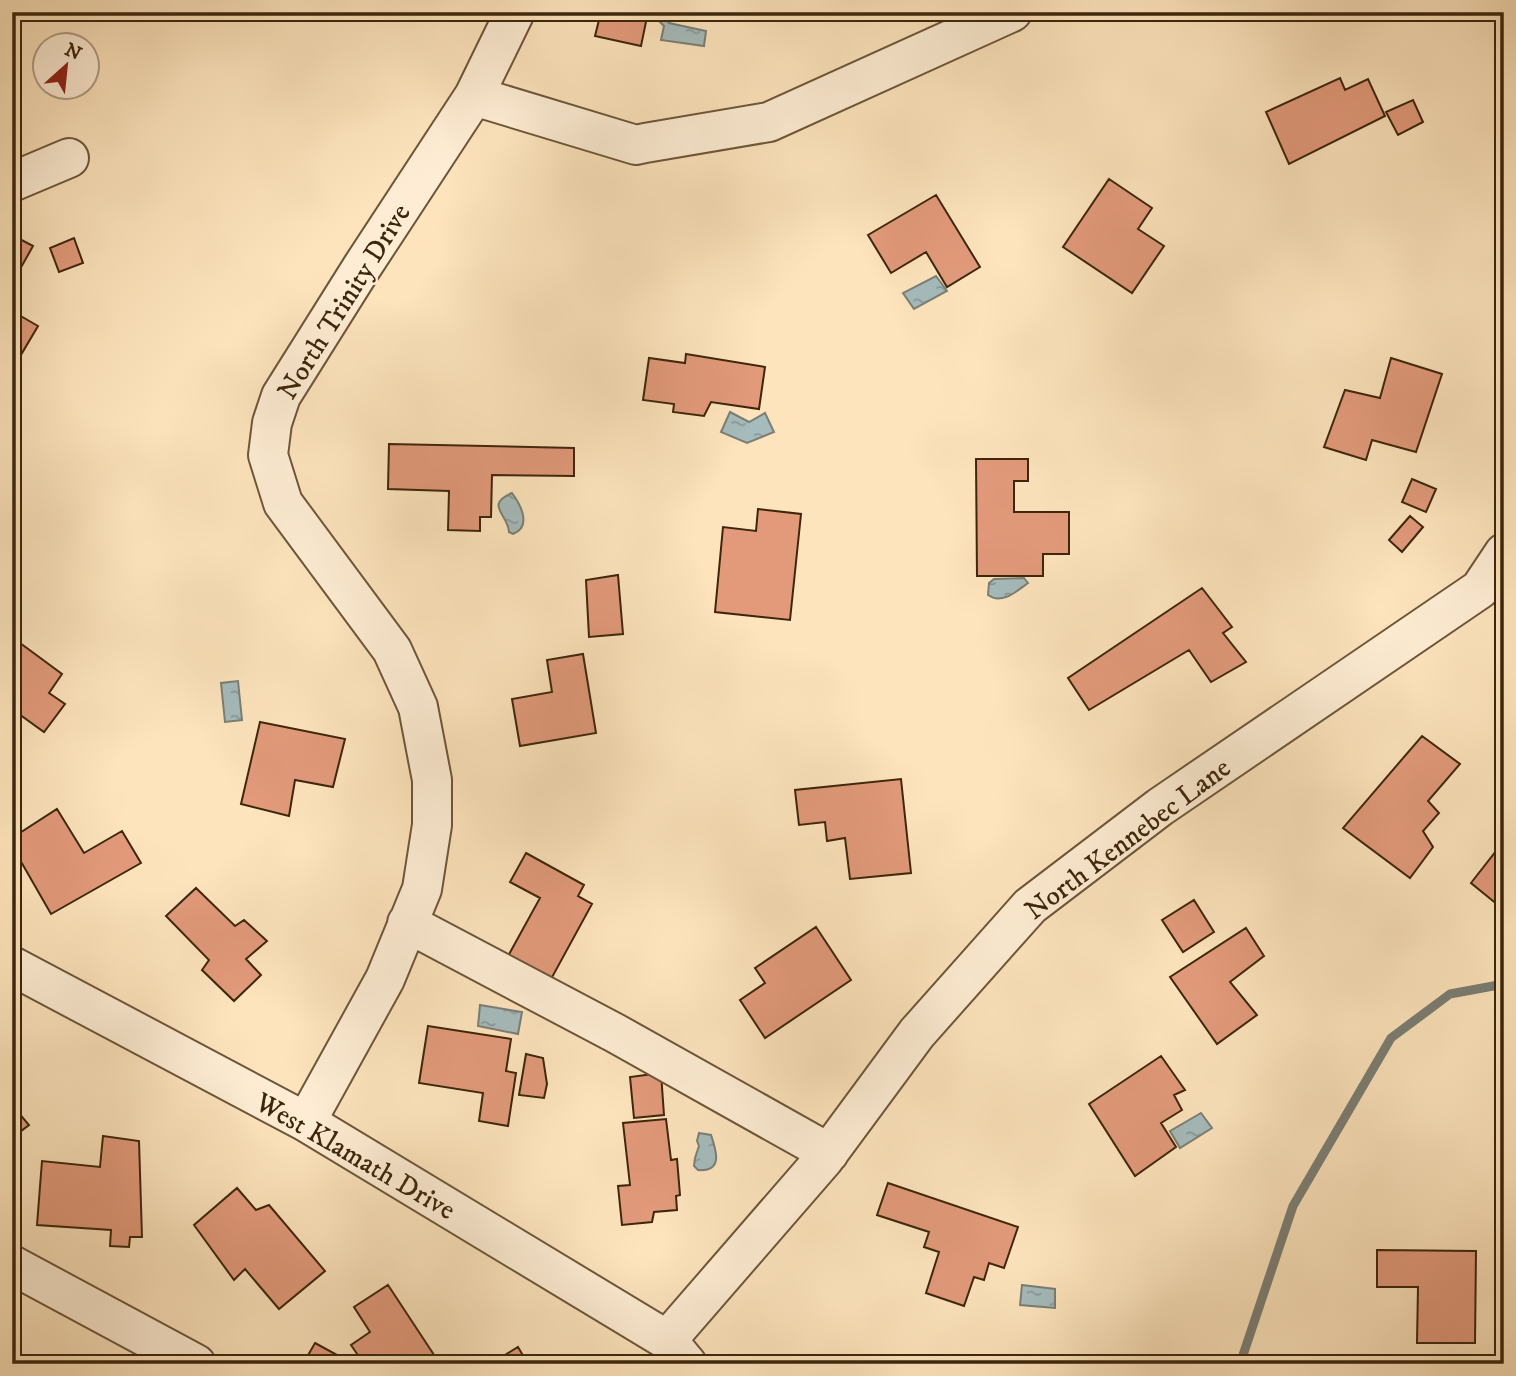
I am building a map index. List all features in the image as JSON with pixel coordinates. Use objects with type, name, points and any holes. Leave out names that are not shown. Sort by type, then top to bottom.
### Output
[{"type":"street","name":"North Trinity Drive","points":[[306,1122],[385,979],[422,889],[432,825],[432,780],[418,707],[392,650],[283,503],[268,455],[272,424],[281,396],[474,96],[515,12]]},
{"type":"street","points":[[474,96],[636,145],[769,122],[1012,12]]},
{"type":"street","points":[[12,182],[69,158]]},
{"type":"street","name":"North Kennebec Lane","points":[[677,1352],[917,1033],[1030,906],[1160,807],[1480,589],[1504,553]]},
{"type":"street","points":[[407,923],[615,1033],[829,1153]]},
{"type":"street","name":"West Klamath Drive","points":[[12,966],[306,1122],[677,1352]]},
{"type":"street","points":[[12,1265],[196,1364]]},
{"type":"water","points":[[664,14],[669,23],[706,31],[704,46],[661,40],[664,26],[658,20],[659,16]]},
{"type":"water","points":[[936,276],[947,291],[914,309],[903,293]]},
{"type":"water","points":[[730,412],[749,422],[765,413],[774,432],[747,443],[721,432]]},
{"type":"water","points":[[512,493],[523,515],[522,526],[513,534],[509,532],[498,506],[504,497]]},
{"type":"water","points":[[1024,578],[1028,583],[1009,596],[993,598],[988,595],[989,583],[994,579]]},
{"type":"water","points":[[238,681],[242,720],[225,722],[221,683]]},
{"type":"water","points":[[480,1005],[522,1012],[518,1034],[478,1026]]},
{"type":"water","points":[[1201,1113],[1212,1128],[1180,1148],[1170,1131]]},
{"type":"water","points":[[699,1133],[711,1135],[716,1153],[715,1164],[706,1170],[698,1170],[694,1166]]},
{"type":"water","points":[[1022,1285],[1055,1289],[1055,1308],[1020,1305]]},
{"type":"building","points":[[601,12],[648,12],[641,46],[595,36]]},
{"type":"building","points":[[1340,78],[1345,90],[1368,79],[1385,116],[1289,164],[1266,112]]},
{"type":"building","points":[[1413,100],[1423,122],[1398,135],[1386,112]]},
{"type":"building","points":[[1109,179],[1152,208],[1138,229],[1164,246],[1132,293],[1063,247]]},
{"type":"building","points":[[936,195],[980,267],[947,287],[926,252],[891,273],[868,235]]},
{"type":"building","points":[[12,235],[33,246],[19,271],[12,267]]},
{"type":"building","points":[[74,238],[83,263],[59,272],[50,248]]},
{"type":"building","points":[[12,311],[38,326],[12,370]]},
{"type":"building","points":[[686,354],[765,367],[759,409],[711,402],[704,416],[673,412],[674,404],[643,400],[649,358],[685,363]]},
{"type":"building","points":[[1391,358],[1442,374],[1416,452],[1372,440],[1366,460],[1324,447],[1345,390],[1380,398]]},
{"type":"building","points":[[389,444],[574,448],[574,476],[492,475],[491,517],[480,517],[480,531],[448,530],[449,491],[388,489]]},
{"type":"building","points":[[976,459],[1028,459],[1028,481],[1014,481],[1014,512],[1069,512],[1069,554],[1043,554],[1043,576],[977,576]]},
{"type":"building","points":[[1412,479],[1436,489],[1426,512],[1402,502]]},
{"type":"building","points":[[758,509],[801,514],[790,620],[715,612],[723,527],[756,531]]},
{"type":"building","points":[[1410,516],[1423,527],[1402,552],[1389,540]]},
{"type":"building","points":[[618,575],[623,634],[589,637],[586,580]]},
{"type":"building","points":[[1202,588],[1232,627],[1223,633],[1246,662],[1211,682],[1189,650],[1089,710],[1068,678]]},
{"type":"building","points":[[16,640],[62,674],[49,693],[65,704],[44,732],[12,709],[12,646]]},
{"type":"building","points":[[583,654],[596,733],[520,746],[512,699],[552,692],[547,660]]},
{"type":"building","points":[[260,722],[345,739],[333,787],[295,780],[289,816],[241,804]]},
{"type":"building","points":[[1422,736],[1460,764],[1428,801],[1439,813],[1423,831],[1433,847],[1410,878],[1343,828]]},
{"type":"building","points":[[901,779],[911,873],[850,879],[845,838],[827,841],[825,822],[799,825],[795,790]]},
{"type":"building","points":[[57,809],[84,853],[122,831],[141,863],[51,914],[12,846],[12,838]]},
{"type":"building","points":[[1500,846],[1504,849],[1504,910],[1471,883]]},
{"type":"building","points":[[526,853],[584,885],[578,896],[592,904],[550,981],[507,958],[540,898],[510,882]]},
{"type":"building","points":[[196,888],[235,926],[244,920],[267,941],[246,959],[261,975],[234,1001],[202,970],[209,960],[166,916]]},
{"type":"building","points":[[1194,900],[1214,932],[1183,952],[1162,920]]},
{"type":"building","points":[[816,927],[851,980],[765,1038],[740,1000],[765,983],[755,968]]},
{"type":"building","points":[[1246,928],[1264,956],[1230,982],[1257,1015],[1217,1044],[1170,977]]},
{"type":"building","points":[[428,1026],[511,1039],[506,1071],[516,1073],[508,1126],[479,1121],[483,1093],[419,1083]]},
{"type":"building","points":[[526,1054],[543,1058],[547,1084],[544,1098],[519,1095]]},
{"type":"building","points":[[1161,1056],[1185,1090],[1174,1095],[1182,1110],[1161,1123],[1176,1147],[1135,1176],[1089,1104]]},
{"type":"building","points":[[661,1073],[664,1115],[634,1118],[630,1077]]},
{"type":"building","points":[[12,1105],[29,1125],[12,1138]]},
{"type":"building","points":[[666,1119],[671,1160],[677,1159],[680,1195],[676,1196],[677,1210],[654,1212],[652,1222],[622,1225],[618,1186],[630,1185],[623,1123]]},
{"type":"building","points":[[103,1136],[139,1141],[142,1237],[130,1237],[129,1247],[110,1246],[111,1230],[37,1225],[42,1161],[100,1167]]},
{"type":"building","points":[[888,1183],[1018,1227],[1004,1268],[989,1263],[984,1280],[974,1277],[964,1306],[926,1293],[939,1252],[924,1247],[929,1232],[877,1215]]},
{"type":"building","points":[[237,1188],[256,1210],[269,1205],[325,1271],[279,1309],[245,1269],[234,1280],[194,1225]]},
{"type":"building","points":[[1377,1250],[1476,1251],[1475,1343],[1417,1343],[1418,1287],[1377,1287]]},
{"type":"building","points":[[388,1285],[440,1364],[364,1364],[351,1345],[370,1332],[354,1307]]},
{"type":"building","points":[[315,1343],[337,1355],[332,1364],[303,1364]]},
{"type":"building","points":[[518,1347],[528,1364],[490,1364]]},
{"type":"building","points":[[12,1355],[55,1363],[55,1364],[12,1364]]},
{"type":"waterway","points":[[1240,1364],[1293,1206],[1391,1038],[1450,994],[1504,984]]}]
